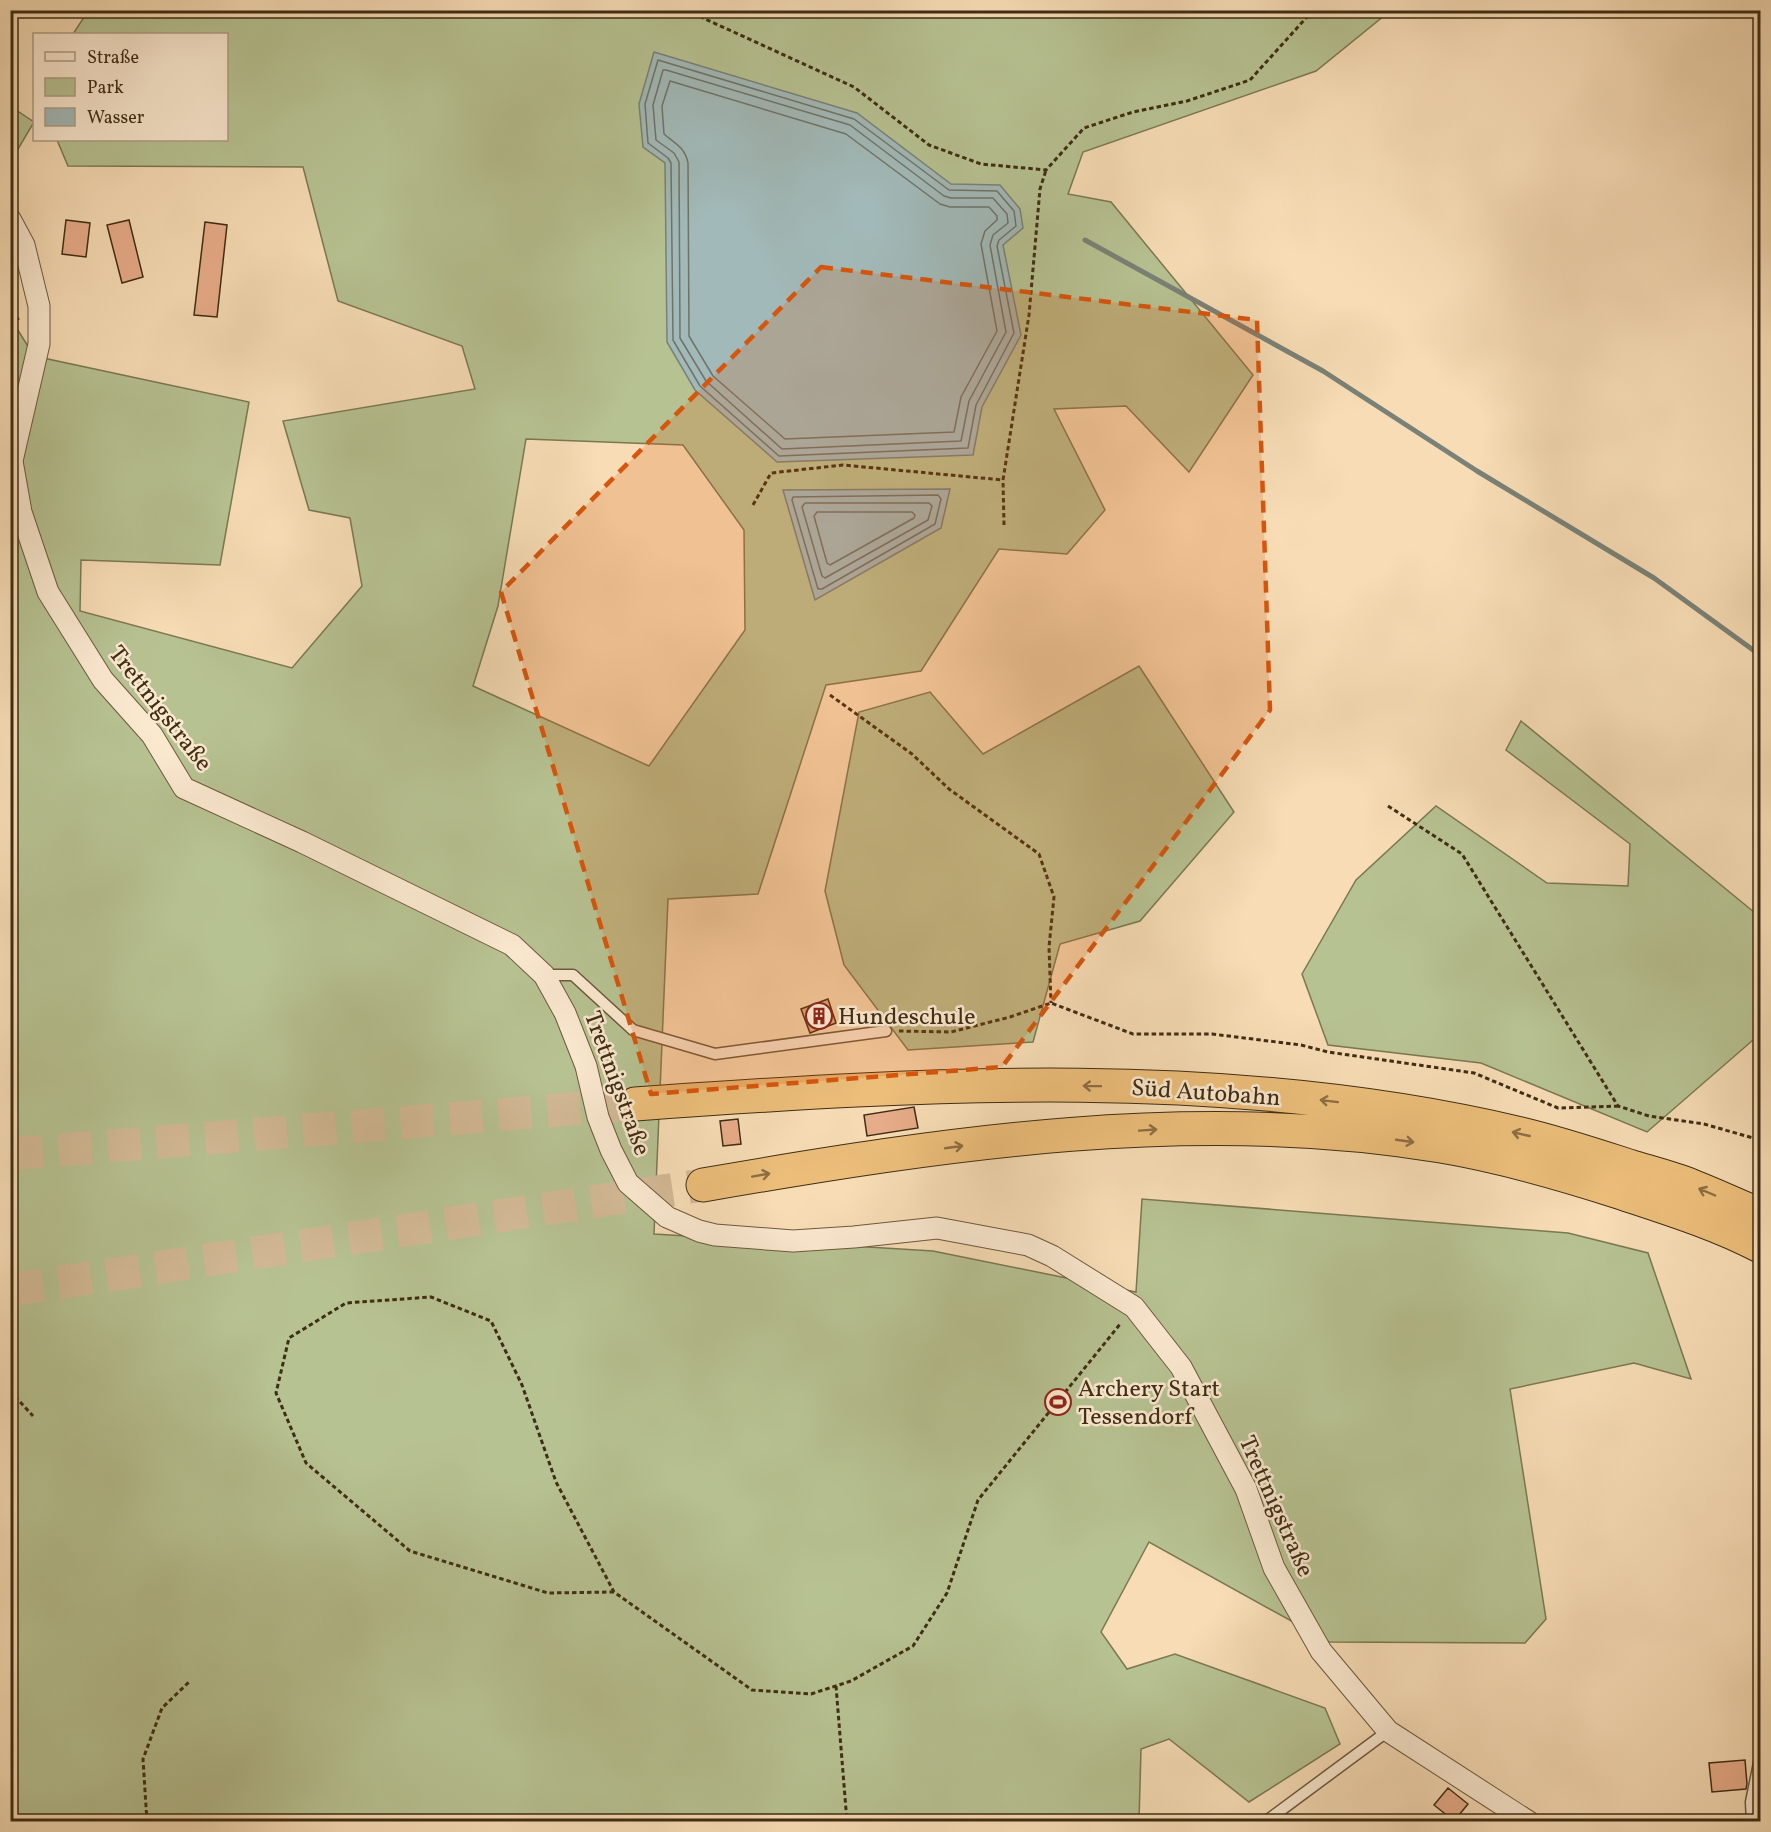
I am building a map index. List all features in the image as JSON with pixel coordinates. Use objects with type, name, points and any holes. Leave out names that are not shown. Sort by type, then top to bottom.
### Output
[{"type":"highway","name":"Süd Autobahn","points":[[635,1104],[783,1094],[1031,1084],[1169,1087],[1308,1099],[1386,1109],[1522,1134],[1690,1185],[1761,1215]]},
{"type":"highway","name":"Süd Autobahn","points":[[703,1185],[1027,1138],[1168,1128],[1312,1131],[1441,1146],[1517,1161],[1673,1210],[1761,1246]]},
{"type":"street","name":"Trettnigstraße","points":[[10,219],[24,245],[39,306],[39,344],[12,460],[21,512],[48,592],[104,680],[152,735],[184,788],[302,842],[512,945],[544,975],[565,1013],[586,1066],[598,1117],[611,1150],[628,1183],[667,1217],[715,1236],[793,1241],[937,1228],[1028,1245],[1052,1256],[1134,1307],[1181,1367],[1246,1489],[1274,1568],[1321,1651],[1388,1731],[1529,1821]]},
{"type":"lane","points":[[544,975],[573,975],[633,1030],[715,1054],[886,1031]]},
{"type":"lane","points":[[1752,1821],[1751,1802],[1760,1758],[1761,1703]]},
{"type":"lane","points":[[1265,1821],[1388,1731]]},
{"type":"path","points":[[695,10],[703,18],[854,87],[929,145],[981,164],[1046,170]]},
{"type":"path","points":[[1004,525],[1004,480],[1029,315],[1040,189],[1046,170],[1084,128],[1133,112],[1187,101],[1250,80],[1306,18],[1317,10]]},
{"type":"path","points":[[753,505],[771,473],[843,465],[1004,480]]},
{"type":"path","points":[[830,695],[912,754],[949,789],[1039,854],[1054,897],[1049,947],[1051,1003]]},
{"type":"path","points":[[1388,806],[1462,854],[1618,1106]]},
{"type":"path","points":[[886,1031],[951,1032],[1010,1017],[1051,1003],[1133,1034],[1212,1034],[1301,1045],[1328,1052],[1474,1073],[1558,1108],[1618,1106],[1649,1116],[1704,1124],[1761,1140]]},
{"type":"path","points":[[614,1592],[548,1593],[410,1551],[306,1463],[276,1393],[289,1338],[346,1303],[431,1297],[491,1321],[522,1385],[556,1482],[614,1592],[752,1690],[811,1694],[852,1681],[913,1646],[947,1593],[978,1500],[1134,1307]]},
{"type":"path","points":[[10,1391],[33,1416]]},
{"type":"path","points":[[147,1821],[143,1759],[162,1708],[190,1681]]},
{"type":"path","points":[[836,1686],[847,1821]]},
{"type":"highlighted area","points":[[821,267],[1257,320],[1270,710],[1002,1067],[651,1094],[501,592]]},
{"type":"green space","points":[[88,11],[1390,11],[1316,71],[1083,152],[1068,194],[1111,202],[1253,375],[1189,472],[1126,406],[1054,409],[1105,510],[1067,554],[999,549],[921,671],[826,685],[758,894],[668,899],[654,1234],[933,1251],[1136,1292],[1142,1199],[1568,1233],[1648,1253],[1691,1379],[1634,1363],[1510,1389],[1546,1619],[1525,1643],[1329,1642],[1149,1542],[1101,1632],[1127,1669],[1175,1654],[1325,1708],[1340,1744],[1249,1802],[1169,1739],[1141,1749],[1139,1821],[11,1821],[10,330],[16,327],[34,356],[249,402],[220,565],[81,560],[80,611],[292,668],[362,586],[350,518],[309,510],[283,421],[475,389],[462,346],[338,301],[303,167],[68,166],[57,141],[228,141],[228,33],[74,33]],"holes":[[[526,439],[683,445],[744,530],[745,630],[649,766],[473,686],[498,606]]]},
{"type":"green space","points":[[10,106],[33,121],[33,124],[10,161]]},
{"type":"green space","points":[[1139,666],[1234,812],[1140,921],[1060,944],[1033,1042],[908,1050],[844,965],[825,891],[859,712],[930,692],[983,754]]},
{"type":"green space","points":[[1521,721],[1760,917],[1760,1034],[1647,1132],[1481,1063],[1328,1045],[1302,974],[1356,880],[1436,806],[1547,883],[1628,886],[1630,844],[1506,750]]},
{"type":"water","points":[[654,52],[857,113],[951,184],[1000,185],[1020,209],[1023,228],[1003,245],[1021,335],[982,407],[973,455],[777,462],[695,390],[667,342],[665,163],[643,147],[639,104]]},
{"type":"water","points":[[950,489],[941,528],[815,600],[783,490]]},
{"type":"building","points":[[66,220],[90,223],[86,257],[62,254]]},
{"type":"building","points":[[129,220],[143,277],[122,283],[107,225]]},
{"type":"building","points":[[205,222],[227,225],[217,317],[194,315]]},
{"type":"building","name":"Hundeschule","points":[[828,999],[836,1023],[810,1033],[801,1009]]},
{"type":"building","points":[[914,1107],[918,1128],[867,1136],[864,1115]]},
{"type":"building","points":[[738,1119],[741,1144],[723,1146],[720,1121]]},
{"type":"building","points":[[1745,1760],[1746,1789],[1712,1792],[1709,1763]]},
{"type":"building","points":[[1448,1788],[1468,1804],[1454,1821],[1434,1805]]},
{"type":"waterway","points":[[1085,240],[1323,371],[1477,471],[1654,578],[1760,655]]},
{"type":"tunnel","points":[[10,1154],[635,1104]]},
{"type":"tunnel","points":[[10,1290],[703,1185]]},
{"type":"place","name":"Hundeschule","points":[[819,1016]]},
{"type":"place","name":"Archery Start Tessendorf","points":[[1058,1402]]}]
